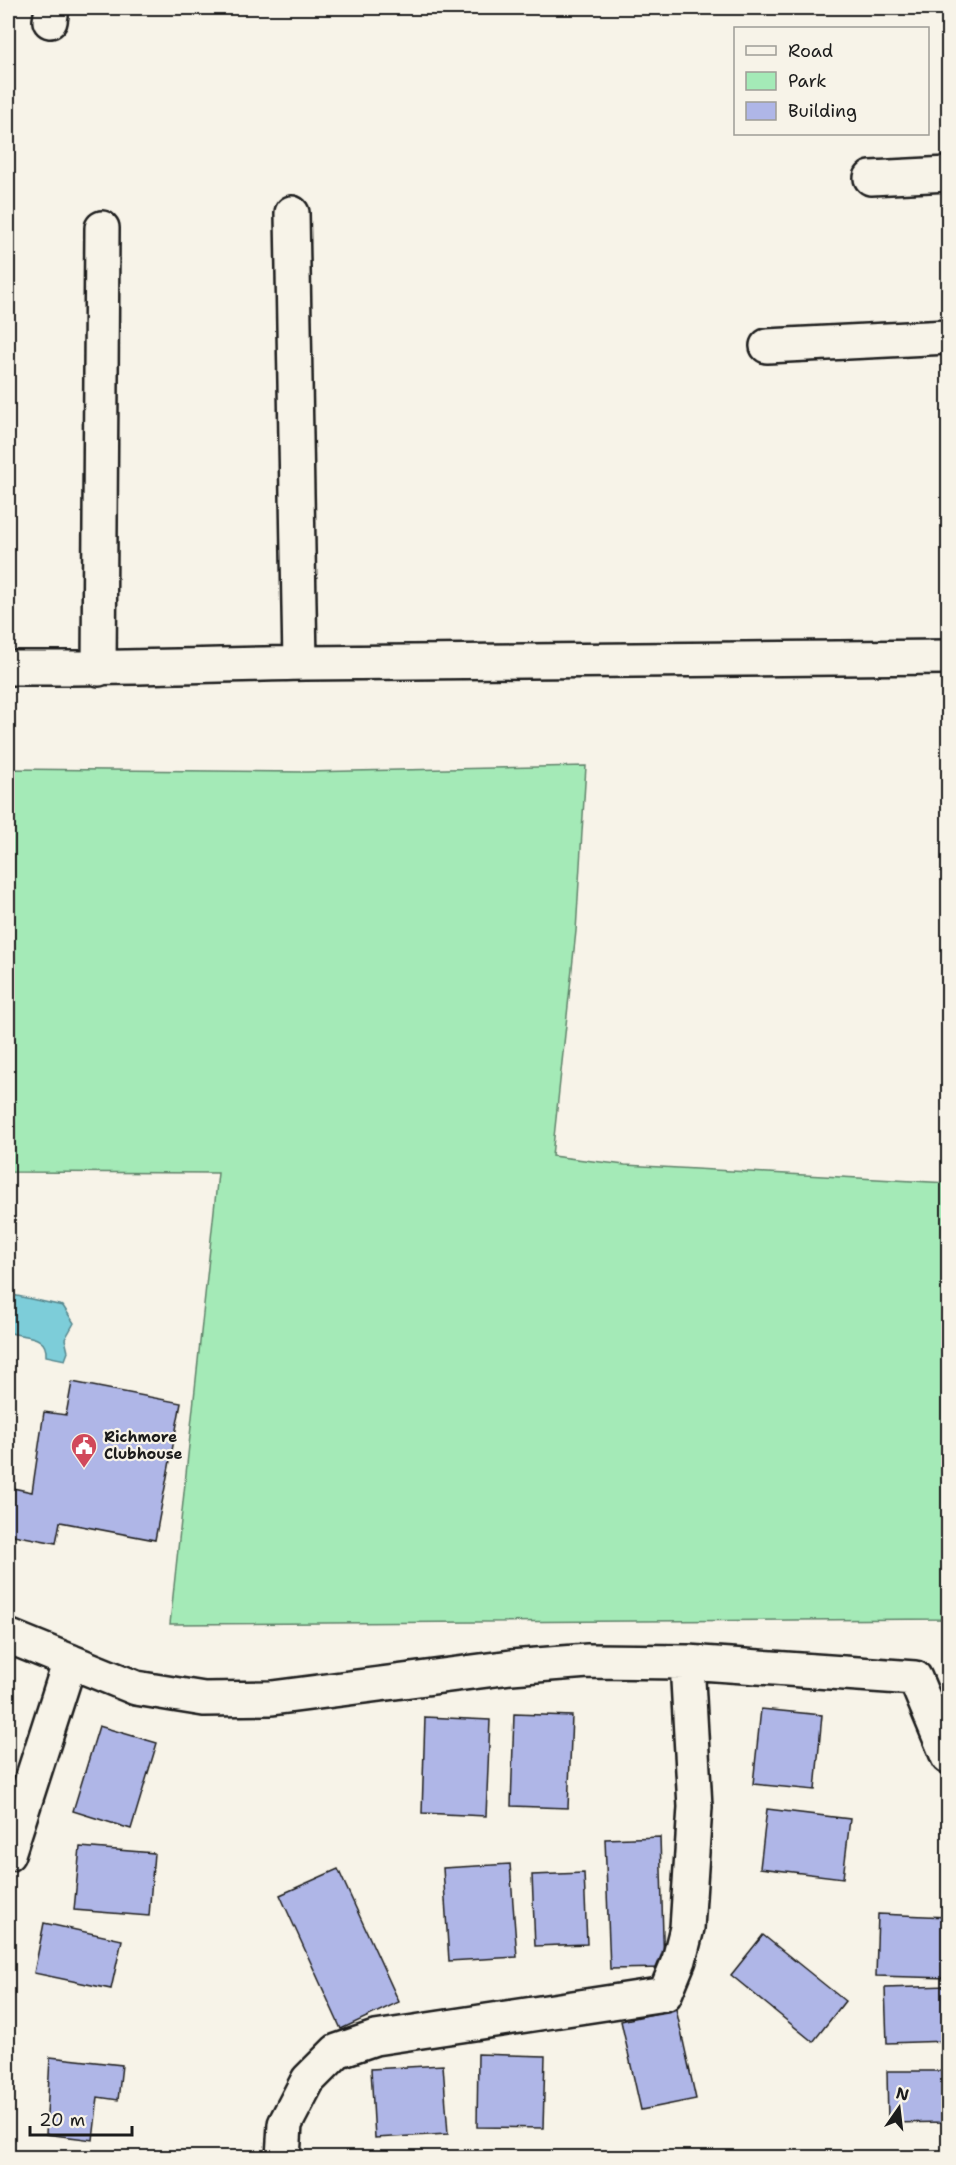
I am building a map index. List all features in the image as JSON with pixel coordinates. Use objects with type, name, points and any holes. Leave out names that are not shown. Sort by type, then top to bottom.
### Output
[{"type":"street","points":[[871,178],[948,174]]},
{"type":"street","points":[[292,213],[300,663]]},
{"type":"street","points":[[99,669],[102,228]]},
{"type":"street","points":[[767,346],[948,337]]},
{"type":"street","points":[[8,668],[99,669],[300,663],[685,658],[948,657]]},
{"type":"street","points":[[8,1636],[136,1688],[204,1699],[272,1698],[511,1667],[588,1661],[687,1662],[915,1678],[948,1756]]},
{"type":"street","points":[[8,1854],[70,1661]]},
{"type":"street","points":[[283,2157],[285,2124],[308,2080],[337,2051],[375,2038],[665,1994],[679,1960],[687,1928],[695,1807],[687,1662]]},
{"type":"green space","points":[[586,766],[576,931],[552,1156],[625,1165],[948,1183],[948,1619],[170,1624],[218,1173],[8,1172],[8,769],[306,772]]},
{"type":"water","points":[[8,1294],[63,1306],[74,1323],[65,1339],[68,1352],[65,1360],[46,1356],[46,1349],[39,1340],[8,1332]]},
{"type":"building","points":[[72,1382],[181,1403],[155,1540],[60,1522],[56,1543],[8,1534],[8,1487],[32,1492],[44,1412],[66,1415]]},
{"type":"building","points":[[761,1709],[822,1715],[815,1790],[753,1784]]},
{"type":"building","points":[[514,1714],[572,1716],[568,1808],[511,1806]]},
{"type":"building","points":[[425,1717],[490,1720],[486,1816],[422,1813]]},
{"type":"building","points":[[99,1726],[157,1743],[131,1829],[73,1811]]},
{"type":"building","points":[[767,1809],[850,1819],[843,1878],[760,1868]]},
{"type":"building","points":[[660,1837],[664,1968],[610,1969],[605,1839]]},
{"type":"building","points":[[80,1847],[154,1853],[149,1916],[74,1910]]},
{"type":"building","points":[[510,1864],[517,1957],[449,1961],[443,1868]]},
{"type":"building","points":[[338,1869],[399,2002],[341,2029],[280,1895]]},
{"type":"building","points":[[584,1873],[587,1944],[535,1946],[532,1875]]},
{"type":"building","points":[[878,1914],[948,1917],[948,1978],[876,1976]]},
{"type":"building","points":[[44,1923],[122,1940],[111,1989],[34,1973]]},
{"type":"building","points":[[763,1935],[845,2001],[813,2042],[731,1975]]},
{"type":"building","points":[[948,1986],[948,2041],[887,2043],[885,1988]]},
{"type":"building","points":[[676,2009],[696,2099],[641,2110],[621,2021]]},
{"type":"building","points":[[478,2054],[545,2056],[543,2128],[477,2127]]},
{"type":"building","points":[[50,2057],[122,2065],[118,2100],[98,2097],[93,2140],[46,2134]]},
{"type":"building","points":[[443,2065],[448,2134],[375,2138],[371,2069]]},
{"type":"building","points":[[887,2071],[948,2071],[948,2122],[888,2123]]},
{"type":"place","name":"Richmore Clubhouse","points":[[84,1469]]}]
